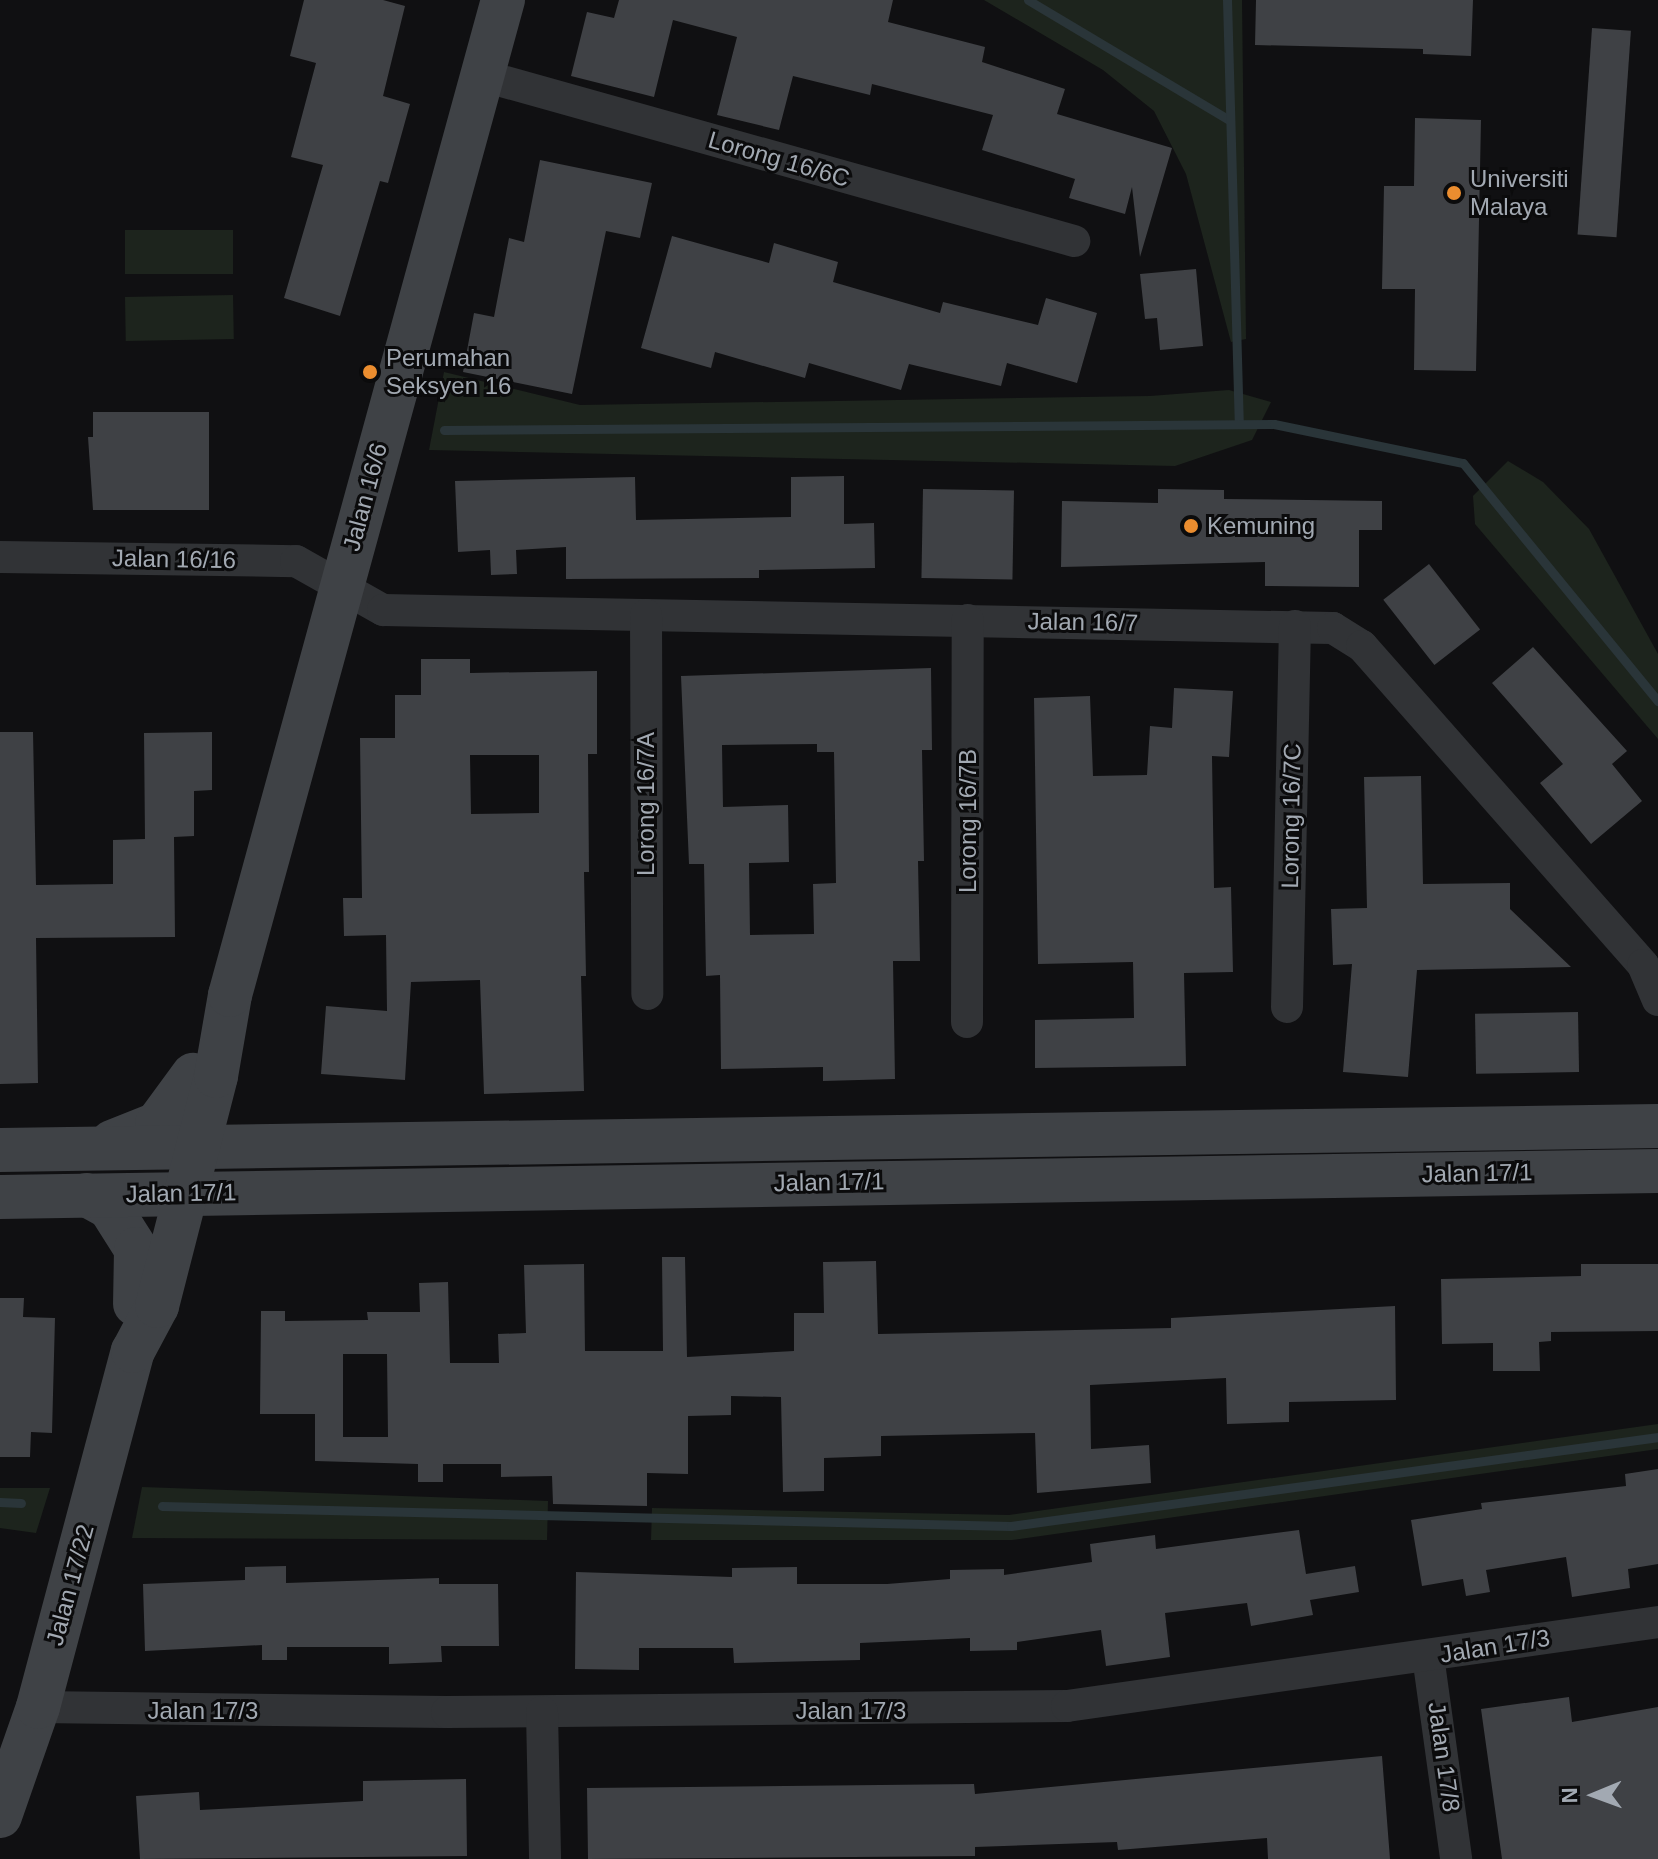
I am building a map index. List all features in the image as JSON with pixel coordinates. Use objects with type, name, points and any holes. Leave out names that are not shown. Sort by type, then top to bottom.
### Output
[{"type":"street","name":"Jalan 16/6","points":[[186,1145],[503,0]]},
{"type":"street","name":"Lorong 16/6C","points":[[484,76],[1074,241]]},
{"type":"street","name":"Jalan 16/16","points":[[0,557],[296,561],[341,586]]},
{"type":"street","name":"Jalan 16/7","points":[[341,586],[383,610],[1333,628],[1362,646],[1643,965],[1658,1000]]},
{"type":"street","name":"Lorong 16/7A","points":[[646,615],[647,994]]},
{"type":"street","name":"Lorong 16/7B","points":[[967,1022],[968,620]]},
{"type":"street","name":"Lorong 16/7C","points":[[1287,1007],[1295,626]]},
{"type":"street","points":[[87,1148],[139,1135],[157,1124],[205,1075],[246,1134],[262,1145]]},
{"type":"street","name":"Jalan 17/1","points":[[0,1150],[1658,1126]]},
{"type":"street","name":"Jalan 17/22","points":[[0,1816],[38,1707],[133,1351],[135,1304],[186,1145]]},
{"type":"street","name":"Jalan 17/1","points":[[0,1197],[1658,1171]]},
{"type":"street","points":[[171,1251],[213,1217],[258,1191]]},
{"type":"street","name":"Jalan 17/22","points":[[133,1351],[157,1306],[171,1251],[173,1193]]},
{"type":"street","points":[[87,1195],[110,1208],[136,1249],[135,1304]]},
{"type":"street","name":"Jalan 17/3","points":[[38,1707],[542,1712],[1067,1706],[1658,1622]]},
{"type":"street","name":"Jalan 17/8","points":[[1428,1656],[1456,1859]]},
{"type":"street","points":[[542,1712],[545,1859]]},
{"type":"shaded area","points":[[984,0],[1242,0],[1246,339],[1231,342],[1186,174],[1154,111],[1103,70]]},
{"type":"shaded area","points":[[125,230],[233,230],[233,274],[125,274]]},
{"type":"shaded area","points":[[233,295],[234,339],[126,341],[125,297]]},
{"type":"shaded area","points":[[444,372],[580,405],[1150,396],[1229,390],[1271,402],[1252,440],[1175,466],[429,450]]},
{"type":"shaded area","points":[[1508,461],[1543,482],[1589,529],[1658,654],[1658,739],[1475,524],[1473,496]]},
{"type":"shaded area","points":[[1658,1424],[1658,1449],[1012,1540],[651,1540],[652,1508],[1009,1515]]},
{"type":"shaded area","points":[[142,1487],[548,1501],[547,1540],[132,1538]]},
{"type":"shaded area","points":[[0,1488],[50,1488],[36,1533],[0,1528]]},
{"type":"building","points":[[304,0],[383,0],[405,6],[383,96],[410,104],[388,183],[380,181],[340,316],[284,298],[323,165],[291,157],[316,63],[290,56]]},
{"type":"building","points":[[619,0],[893,0],[888,22],[985,47],[982,62],[1065,89],[1057,114],[1172,148],[1140,257],[1132,187],[1125,214],[1069,198],[1075,179],[982,150],[993,115],[872,84],[870,95],[793,76],[779,130],[717,115],[737,37],[673,20],[654,97],[571,76],[587,12],[614,18]]},
{"type":"building","points":[[1256,0],[1473,0],[1471,56],[1423,54],[1423,49],[1255,45]]},
{"type":"building","points":[[1592,28],[1631,31],[1616,237],[1578,234]]},
{"type":"building","points":[[1415,118],[1481,120],[1476,371],[1414,370],[1415,289],[1382,289],[1384,186],[1414,186]]},
{"type":"building","points":[[540,160],[652,183],[640,238],[606,231],[572,394],[463,372],[474,313],[494,317],[509,238],[524,242]]},
{"type":"building","points":[[672,236],[769,263],[774,243],[838,262],[833,282],[940,313],[943,302],[1038,325],[1046,298],[1097,313],[1077,383],[1007,363],[1001,386],[909,364],[901,390],[809,363],[805,378],[715,352],[711,368],[641,348]]},
{"type":"building","points":[[1196,269],[1203,346],[1160,350],[1157,318],[1145,319],[1140,274]]},
{"type":"building","points":[[93,412],[209,412],[209,510],[93,510],[88,437],[93,437]]},
{"type":"building","points":[[844,476],[844,524],[874,523],[875,568],[759,570],[759,578],[566,579],[566,547],[516,550],[517,574],[491,575],[490,550],[458,552],[455,481],[635,477],[636,520],[791,517],[791,477]]},
{"type":"building","points":[[923,489],[1014,491],[1012,580],[921,578]]},
{"type":"building","points":[[1158,489],[1224,490],[1224,499],[1382,501],[1382,530],[1359,530],[1359,587],[1265,586],[1265,562],[1061,567],[1062,501],[1158,503]]},
{"type":"building","points":[[1429,564],[1480,629],[1434,665],[1383,600]]},
{"type":"building","points":[[1533,647],[1627,751],[1612,764],[1642,801],[1591,844],[1540,783],[1563,764],[1492,683]]},
{"type":"building","points":[[421,659],[470,659],[470,673],[597,671],[597,754],[588,754],[589,872],[584,872],[586,976],[581,976],[584,1091],[484,1094],[480,980],[411,982],[405,1080],[321,1074],[326,1006],[387,1011],[386,935],[344,936],[343,898],[362,898],[360,738],[395,738],[395,695],[421,695]],"holes":[[[470,755],[539,755],[539,813],[471,814]]]},
{"type":"building","points":[[931,668],[932,750],[922,750],[924,861],[918,861],[920,961],[893,961],[895,1079],[823,1081],[823,1067],[721,1069],[720,975],[706,976],[704,864],[689,864],[681,676]],"holes":[[[817,744],[817,752],[834,752],[836,883],[813,884],[814,934],[750,935],[749,863],[789,862],[788,805],[723,807],[722,745]]]},
{"type":"building","points":[[1174,688],[1233,691],[1229,757],[1212,756],[1214,888],[1231,887],[1233,972],[1184,973],[1186,1066],[1035,1068],[1035,1020],[1134,1018],[1133,962],[1038,964],[1034,698],[1090,696],[1093,776],[1147,775],[1150,726],[1172,728]]},
{"type":"building","points":[[0,732],[33,732],[36,885],[113,884],[113,840],[145,839],[144,733],[212,732],[212,790],[194,791],[194,836],[174,837],[175,937],[36,938],[38,1083],[0,1084]]},
{"type":"building","points":[[1421,776],[1423,884],[1510,883],[1510,909],[1571,967],[1417,970],[1408,1077],[1343,1072],[1352,964],[1333,965],[1331,909],[1367,908],[1364,777]]},
{"type":"building","points":[[1578,1012],[1579,1072],[1476,1074],[1475,1014]]},
{"type":"building","points":[[662,1257],[685,1257],[687,1357],[794,1351],[794,1313],[824,1313],[823,1262],[876,1261],[878,1334],[1171,1328],[1171,1318],[1395,1306],[1396,1400],[1289,1402],[1289,1422],[1227,1424],[1226,1378],[1090,1385],[1091,1449],[1149,1445],[1151,1483],[1037,1493],[1035,1433],[881,1436],[881,1456],[824,1458],[824,1491],[783,1492],[781,1397],[731,1396],[731,1415],[688,1416],[688,1474],[647,1473],[647,1506],[553,1504],[552,1476],[501,1477],[501,1464],[443,1464],[443,1482],[418,1482],[418,1464],[315,1461],[315,1414],[260,1414],[261,1311],[285,1311],[285,1321],[368,1320],[367,1312],[420,1312],[419,1283],[448,1282],[450,1363],[499,1363],[498,1334],[526,1333],[524,1265],[584,1264],[585,1351],[663,1351]],"holes":[[[343,1354],[387,1354],[388,1437],[343,1437]]]},
{"type":"building","points":[[1581,1264],[1658,1264],[1658,1331],[1551,1332],[1551,1341],[1539,1342],[1540,1371],[1493,1371],[1493,1343],[1442,1344],[1441,1279],[1581,1276]]},
{"type":"building","points":[[0,1298],[24,1298],[23,1317],[55,1318],[52,1433],[31,1432],[30,1457],[0,1457]]},
{"type":"building","points":[[1658,1469],[1658,1564],[1628,1569],[1630,1588],[1572,1597],[1566,1557],[1486,1570],[1490,1592],[1466,1596],[1463,1579],[1422,1586],[1411,1520],[1482,1509],[1481,1503],[1626,1486],[1625,1474]]},
{"type":"building","points":[[1299,1530],[1306,1574],[1355,1566],[1359,1592],[1310,1600],[1313,1615],[1251,1626],[1247,1603],[1165,1613],[1170,1657],[1106,1666],[1101,1630],[1017,1642],[1017,1650],[970,1651],[970,1638],[860,1643],[860,1660],[734,1663],[733,1648],[639,1648],[639,1670],[575,1669],[576,1572],[732,1577],[732,1568],[797,1567],[797,1584],[887,1584],[950,1579],[950,1570],[1004,1569],[1004,1575],[1092,1562],[1090,1544],[1155,1535],[1156,1549]]},
{"type":"building","points":[[286,1566],[286,1583],[439,1578],[439,1584],[498,1584],[499,1646],[441,1646],[442,1662],[389,1664],[389,1647],[287,1647],[287,1660],[262,1660],[262,1645],[145,1651],[143,1584],[245,1580],[245,1567]]},
{"type":"building","points":[[1569,1697],[1572,1722],[1658,1707],[1658,1859],[1502,1859],[1481,1709]]},
{"type":"building","points":[[1382,1756],[1390,1859],[1268,1859],[1267,1838],[1118,1850],[1117,1842],[975,1847],[975,1856],[588,1859],[587,1788],[974,1784],[975,1794]]},
{"type":"building","points":[[466,1779],[467,1856],[140,1859],[136,1796],[199,1792],[200,1810],[363,1801],[363,1781]]},
{"type":"waterway","points":[[1028,0],[1229,120]]},
{"type":"waterway","points":[[1227,0],[1239,424]]},
{"type":"waterway","points":[[444,430],[1274,424],[1463,463],[1658,701]]},
{"type":"waterway","points":[[162,1506],[1011,1526],[1658,1437]]},
{"type":"waterway","points":[[0,1502],[21,1503]]},
{"type":"place","name":"Universiti Malaya","points":[[1454,193]]},
{"type":"place","name":"Perumahan Seksyen 16","points":[[370,372]]},
{"type":"place","name":"Kemuning","points":[[1191,526]]}]
